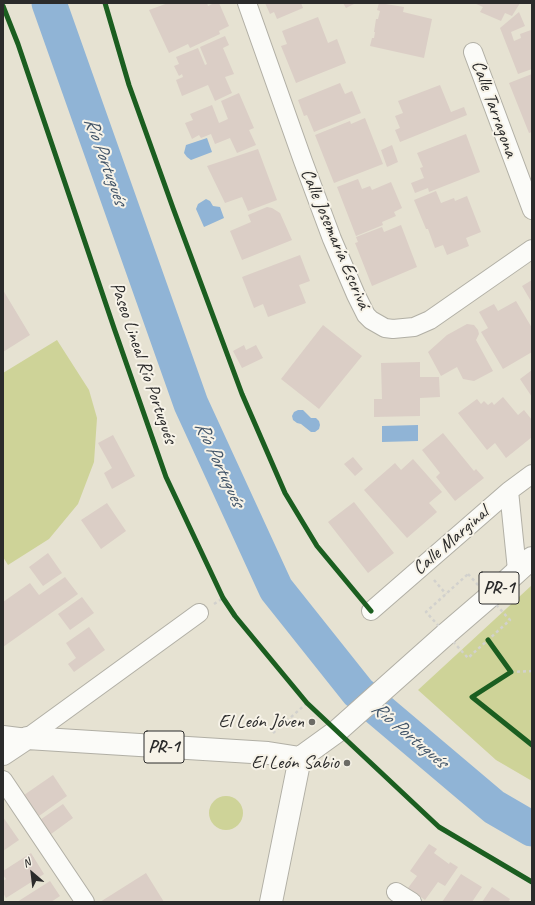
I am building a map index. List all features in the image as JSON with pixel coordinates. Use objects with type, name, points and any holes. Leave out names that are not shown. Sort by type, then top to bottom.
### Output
[{"type":"main road","name":"PR-1","points":[[27,738],[268,753],[300,758],[336,732],[446,634],[489,598],[525,564]]},
{"type":"main road","points":[[3,754],[27,738]]},
{"type":"main road","points":[[271,902],[300,758]]},
{"type":"street","name":"Calle Josemaría Escrivá","points":[[247,3],[300,154],[332,239],[356,296],[366,315],[371,320],[385,328],[393,329],[414,327],[430,320],[532,249]]},
{"type":"street","name":"Calle Tarragona","points":[[474,52],[532,210]]},
{"type":"street","name":"Calle Marginal","points":[[371,611],[509,491],[532,474]]},
{"type":"street","points":[[509,491],[525,564]]},
{"type":"street","points":[[3,735],[27,738],[199,613]]},
{"type":"street","points":[[3,780],[85,902]]},
{"type":"street","points":[[396,892],[412,902]]},
{"type":"path","points":[[220,590],[227,604]]},
{"type":"path","points":[[446,634],[468,658],[510,620],[489,598]]},
{"type":"path","points":[[488,640],[493,646]]},
{"type":"path","points":[[507,666],[511,672]]},
{"type":"path","points":[[505,676],[511,672],[532,671]]},
{"type":"path","points":[[302,697],[312,708]]},
{"type":"path","points":[[268,753],[272,734],[307,703]]},
{"type":"green space","points":[[57,340],[89,390],[97,418],[94,462],[78,504],[49,539],[8,565],[3,557],[3,373]]},
{"type":"green space","points":[[532,585],[532,781],[496,760],[418,690]]},
{"type":"green space","points":[[229,796],[238,801],[242,806],[242,820],[238,825],[233,829],[223,830],[219,829],[210,820],[209,810],[210,806],[219,797]]},
{"type":"water","points":[[207,138],[212,152],[191,160],[187,157],[184,153],[186,145]]},
{"type":"water","points":[[206,199],[210,201],[213,206],[220,207],[224,218],[204,227],[196,209],[198,204]]},
{"type":"water","points":[[303,410],[311,418],[316,418],[319,421],[319,429],[315,432],[311,432],[293,420],[292,416],[294,412]]},
{"type":"water","points":[[418,425],[418,441],[382,442],[382,426]]},
{"type":"building","points":[[168,3],[207,3],[208,6],[214,3],[219,3],[229,26],[219,31],[220,34],[190,48],[188,44],[169,53],[149,10]]},
{"type":"building","points":[[265,3],[301,3],[303,8],[277,19],[274,12],[270,14]]},
{"type":"building","points":[[343,3],[356,3],[346,8]]},
{"type":"building","points":[[379,3],[404,7],[403,12],[432,19],[424,58],[370,46],[372,38],[374,38],[376,19],[378,19],[380,11],[377,10]]},
{"type":"building","points":[[474,3],[520,3],[512,16],[505,13],[501,21],[480,12],[483,7]]},
{"type":"building","points":[[519,12],[525,26],[511,32],[514,41],[521,38],[520,34],[531,30],[532,69],[518,74],[500,28]]},
{"type":"building","points":[[318,17],[328,43],[337,39],[346,63],[296,83],[281,46],[287,44],[282,31]]},
{"type":"building","points":[[225,36],[229,45],[223,48],[234,74],[225,77],[232,93],[215,101],[208,85],[182,96],[176,80],[183,77],[182,74],[179,76],[174,66],[179,64],[176,57],[198,48],[205,65],[207,64],[200,47]]},
{"type":"building","points":[[532,74],[532,132],[529,133],[509,83]]},
{"type":"building","points":[[340,83],[345,94],[352,91],[361,113],[314,132],[307,115],[304,116],[298,100]]},
{"type":"building","points":[[440,85],[451,112],[464,107],[467,115],[400,142],[395,130],[400,128],[395,116],[403,113],[398,101]]},
{"type":"building","points":[[239,93],[254,128],[249,130],[256,145],[237,153],[230,138],[215,144],[211,134],[201,138],[199,135],[192,139],[185,123],[193,120],[190,114],[212,105],[219,123],[228,119],[221,101]]},
{"type":"building","points":[[365,118],[383,164],[334,183],[315,135],[350,121],[351,124]]},
{"type":"building","points":[[466,134],[480,172],[429,192],[428,188],[415,193],[411,183],[424,178],[420,168],[423,167],[417,153]]},
{"type":"building","points":[[392,145],[398,162],[387,167],[381,150]]},
{"type":"building","points":[[258,149],[277,200],[248,211],[242,197],[225,203],[207,166]]},
{"type":"building","points":[[358,179],[362,189],[370,186],[372,190],[391,182],[402,208],[394,212],[396,216],[382,222],[383,225],[356,236],[337,187]]},
{"type":"building","points":[[436,191],[441,203],[454,198],[455,201],[467,196],[481,232],[466,238],[469,246],[447,255],[443,245],[435,248],[428,229],[426,229],[414,200]]},
{"type":"building","points":[[267,207],[280,213],[292,240],[242,260],[230,231],[251,222],[248,215]]},
{"type":"building","points":[[401,225],[417,267],[372,286],[355,243],[358,242],[356,237],[382,227],[384,232]]},
{"type":"building","points":[[300,255],[310,281],[299,285],[306,303],[268,317],[263,304],[254,308],[242,277]]},
{"type":"building","points":[[532,280],[532,303],[522,286]]},
{"type":"building","points":[[3,290],[30,335],[3,352]]},
{"type":"building","points":[[516,301],[532,328],[532,352],[503,369],[481,332],[488,328],[479,312],[494,304],[498,311]]},
{"type":"building","points":[[467,324],[474,325],[478,330],[479,334],[476,340],[493,371],[474,381],[463,379],[457,367],[441,376],[428,352],[447,335]]},
{"type":"building","points":[[323,325],[362,356],[319,409],[281,379]]},
{"type":"building","points":[[244,345],[246,350],[256,345],[263,358],[242,368],[233,351]]},
{"type":"building","points":[[420,362],[420,377],[439,377],[440,397],[420,398],[420,416],[374,417],[374,399],[382,399],[381,363]]},
{"type":"building","points":[[532,370],[532,397],[520,379]]},
{"type":"building","points":[[503,397],[518,415],[524,410],[532,420],[532,437],[506,458],[495,443],[487,450],[458,413],[477,399],[481,404],[484,401],[488,405],[492,402],[494,405]]},
{"type":"building","points":[[443,433],[474,471],[476,469],[484,478],[455,501],[436,477],[440,473],[422,450]]},
{"type":"building","points":[[113,435],[135,476],[112,489],[104,473],[112,468],[98,443]]},
{"type":"building","points":[[353,457],[363,469],[355,476],[344,464]]},
{"type":"building","points":[[413,459],[442,492],[429,503],[437,512],[407,538],[364,490],[395,463],[401,470]]},
{"type":"building","points":[[354,502],[394,553],[368,573],[328,522]]},
{"type":"building","points":[[107,503],[126,531],[101,549],[81,520]]},
{"type":"building","points":[[48,553],[62,573],[43,586],[29,567]]},
{"type":"building","points":[[65,577],[78,594],[3,647],[3,602],[30,583],[39,595]]},
{"type":"building","points":[[82,597],[94,613],[70,630],[58,614]]},
{"type":"building","points":[[89,627],[105,650],[74,672],[68,664],[76,658],[66,643]]},
{"type":"building","points":[[53,775],[67,796],[39,816],[24,795]]},
{"type":"building","points":[[63,804],[73,818],[47,837],[37,822]]},
{"type":"building","points":[[3,817],[19,840],[3,851]]},
{"type":"building","points":[[429,844],[437,849],[434,853],[449,864],[450,862],[458,867],[445,886],[438,882],[425,900],[408,888],[417,876],[410,871]]},
{"type":"building","points":[[31,853],[44,874],[6,898],[3,893],[3,881],[6,879],[3,875],[3,871]]},
{"type":"building","points":[[146,873],[164,902],[100,902]]},
{"type":"building","points":[[461,874],[482,887],[472,902],[442,902]]},
{"type":"building","points":[[50,881],[60,896],[51,902],[17,902]]},
{"type":"building","points":[[492,887],[510,899],[508,902],[482,902]]},
{"type":"waterway","name":"Río Portugués","points":[[49,3],[191,404],[276,589],[358,692],[494,807],[532,829]]},
{"type":"cycle path","points":[[105,3],[129,85],[173,208],[242,394],[285,493],[317,546],[371,611]]},
{"type":"cycle path","name":"Paseo Lineal Río Portugués","points":[[3,6],[18,44],[166,477],[223,598],[235,616],[307,703],[439,827],[532,882]]},
{"type":"cycle path","points":[[488,640],[511,672],[472,697],[532,745]]},
{"type":"place","name":"El León Jóven","points":[[312,722]]},
{"type":"place","name":"El León Sabio","points":[[347,763]]}]
